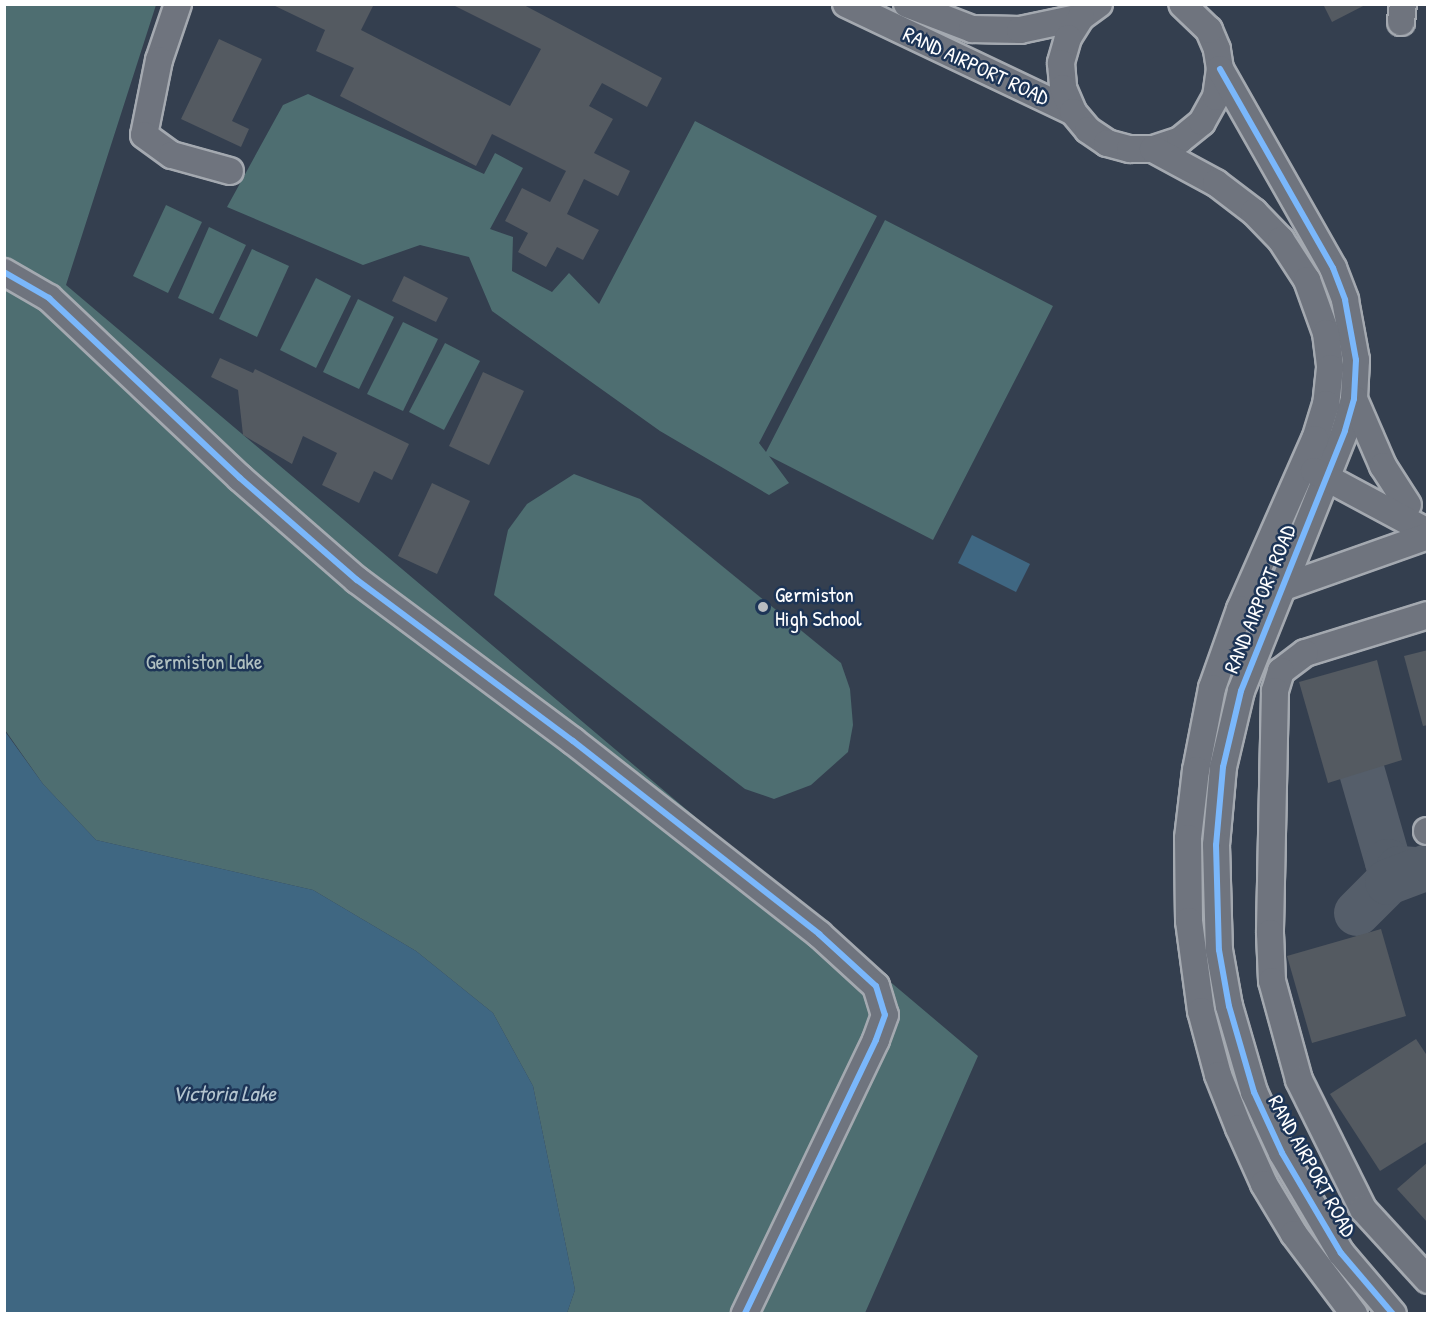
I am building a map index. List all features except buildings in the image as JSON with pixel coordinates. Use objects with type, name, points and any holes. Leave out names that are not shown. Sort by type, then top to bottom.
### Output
[{"type":"street","points":[[178,4],[159,60],[144,135],[172,155],[230,171]]},
{"type":"street","name":"RAND AIRPORT ROAD","points":[[846,4],[1073,112]]},
{"type":"street","name":"RAND AIRPORT ROAD","points":[[907,4],[972,29],[1020,30],[1090,11]]},
{"type":"street","points":[[1182,4],[1209,30]]},
{"type":"street","points":[[1209,30],[1213,4]]},
{"type":"street","name":"RAND AIRPORT ROAD","points":[[1090,11],[1068,38],[1061,63],[1063,88],[1073,112],[1088,130],[1107,143],[1130,149],[1153,149],[1180,140],[1202,122],[1216,97],[1220,69]]},
{"type":"street","name":"RAND AIRPORT ROAD","points":[[1209,30],[1220,69],[1333,268],[1353,333],[1354,399],[1331,470],[1281,588],[1241,691],[1223,767],[1216,845],[1219,950],[1229,1006],[1254,1092],[1282,1153],[1341,1253],[1393,1314]]},
{"type":"street","name":"RAND AIRPORT ROAD","points":[[1153,149],[1216,183],[1254,212],[1281,240],[1307,280],[1326,333],[1329,368],[1326,404],[1308,458],[1240,609],[1212,688],[1196,770],[1188,838],[1189,921],[1202,1011],[1218,1075],[1239,1128],[1264,1184],[1294,1234],[1354,1314]]},
{"type":"street","points":[[4,272],[49,298],[240,478],[357,580],[573,741],[819,934],[876,986],[885,1015],[876,1040],[745,1314]]},
{"type":"street","points":[[1354,399],[1383,466],[1418,511]]},
{"type":"street","points":[[1308,458],[1418,511]]},
{"type":"street","points":[[1331,470],[1428,534]]},
{"type":"street","points":[[1281,588],[1428,534]]},
{"type":"street","points":[[1428,615],[1296,656],[1277,678],[1270,933],[1272,981],[1299,1080],[1364,1209],[1428,1280]]},
{"type":"green space","name":"Germiston Lake","points":[[4,5],[156,5],[66,285],[978,1056],[865,1313],[567,1313],[575,1290],[533,1086],[493,1013],[416,951],[313,890],[96,840],[43,784],[5,730]]},
{"type":"green space","points":[[308,94],[484,174],[495,153],[523,168],[490,229],[513,237],[512,271],[552,292],[569,273],[599,304],[695,121],[877,216],[759,443],[766,452],[885,220],[1053,306],[933,540],[769,456],[789,483],[769,495],[660,431],[492,311],[469,257],[420,245],[363,265],[227,207],[283,105]]},
{"type":"green space","points":[[166,205],[202,222],[168,293],[133,276]]},
{"type":"green space","points":[[209,227],[246,245],[213,314],[178,298]]},
{"type":"green space","points":[[252,249],[289,266],[257,337],[219,319]]},
{"type":"green space","points":[[316,278],[351,296],[316,368],[280,350]]},
{"type":"green space","points":[[358,299],[394,317],[359,389],[323,372]]},
{"type":"green space","points":[[403,322],[438,339],[403,411],[367,394]]},
{"type":"green space","points":[[445,343],[480,361],[444,430],[409,412]]},
{"type":"green space","points":[[574,474],[640,499],[841,663],[850,689],[853,725],[848,752],[811,785],[774,799],[745,789],[494,595],[508,530],[527,504]]},
{"type":"water","points":[[972,535],[1030,564],[1016,592],[958,563]]},
{"type":"water","name":"Victoria Lake","points":[[4,730],[43,784],[96,840],[313,890],[416,951],[493,1013],[533,1086],[575,1290],[567,1313],[5,1313]]},
{"type":"taxiway","points":[[1362,772],[1388,862],[1399,869],[1416,870]]},
{"type":"taxiway","points":[[1357,913],[1388,882],[1428,867]]},
{"type":"cycle path","points":[[1220,69],[1333,268],[1345,300],[1356,360],[1354,399],[1345,431],[1241,691],[1223,767],[1216,845],[1219,950],[1229,1006],[1254,1092],[1282,1153],[1341,1253],[1393,1314]]},
{"type":"cycle path","points":[[4,272],[49,298],[240,478],[357,580],[573,741],[819,934],[876,986],[885,1015],[876,1040],[745,1314]]},
{"type":"place","name":"Germiston High School","points":[[763,607]]}]
